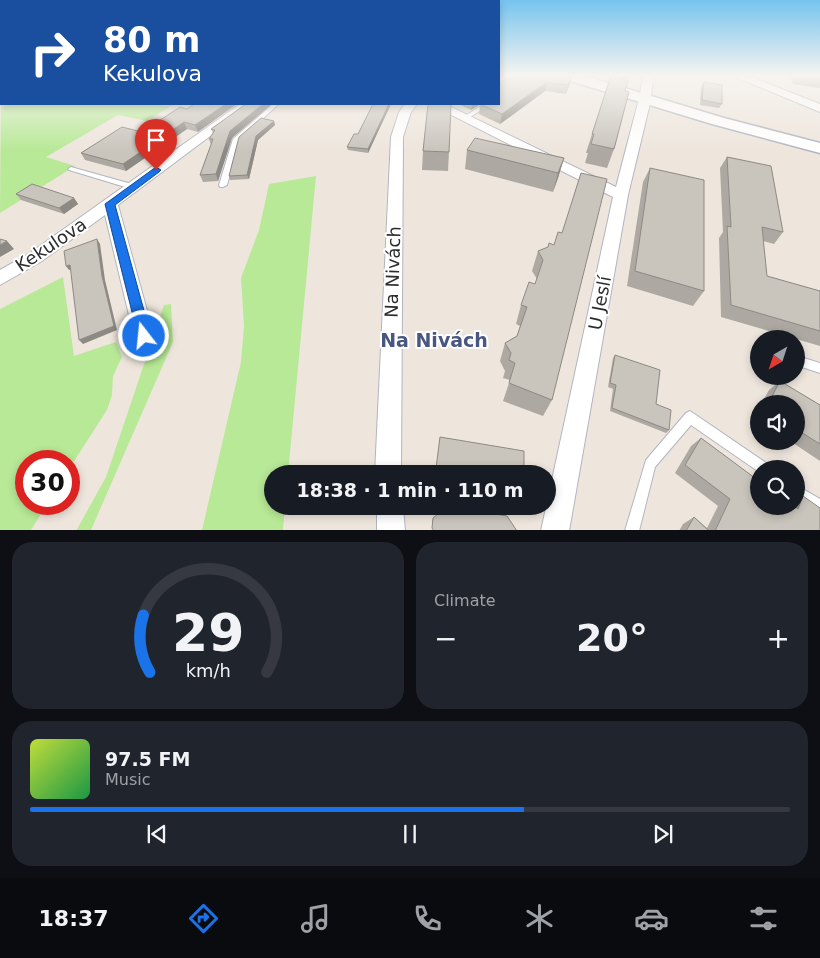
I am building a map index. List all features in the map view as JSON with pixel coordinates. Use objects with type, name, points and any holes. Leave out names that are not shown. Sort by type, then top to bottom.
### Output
[{"type":"street","name":"U Jeslí","points":[[554,530],[621,195],[645,101]]},
{"type":"street","points":[[651,101],[820,148]]},
{"type":"street","points":[[801,101],[820,108]]},
{"type":"street","name":"Kekulova","points":[[0,278],[36,257],[246,105]]},
{"type":"street","name":"Na Nivách","points":[[388,465],[397,137],[405,112],[410,105]]},
{"type":"street","points":[[438,105],[621,195]]},
{"type":"street","points":[[110,204],[144,336]]},
{"type":"street","points":[[390,515],[391,530]]},
{"type":"lane","points":[[223,185],[236,140],[275,105]]},
{"type":"lane","points":[[465,118],[486,105]]},
{"type":"lane","points":[[71,169],[132,187]]},
{"type":"lane","points":[[805,363],[820,368]]},
{"type":"lane","points":[[632,530],[650,464],[690,417],[752,460]]},
{"type":"lane","points":[[805,497],[820,507]]},
{"type":"green space","points":[[1,105],[172,105],[147,121],[118,115],[46,157],[75,166],[0,213]]},
{"type":"green space","points":[[316,176],[289,465],[264,465],[264,515],[284,515],[283,530],[202,530],[241,362],[244,326],[241,278],[259,230],[269,184]]},
{"type":"green space","points":[[63,277],[74,356],[116,342],[122,357],[113,376],[112,395],[107,410],[80,452],[80,450],[15,450],[15,515],[40,515],[31,530],[0,530],[0,309]]},
{"type":"green space","points":[[171,304],[173,342],[91,530],[77,530],[106,477],[164,305]]},
{"type":"building","points":[[500,101],[521,101],[502,114],[482,105],[500,105]]},
{"type":"building","points":[[603,101],[627,101],[614,149],[591,144],[594,134],[592,134]]},
{"type":"building","points":[[706,101],[722,101],[722,104]]},
{"type":"building","points":[[193,105],[225,105],[195,125],[184,122],[123,164],[81,153],[122,127],[142,132],[180,107],[187,109]]},
{"type":"building","points":[[245,105],[262,105],[230,131],[216,174],[200,175],[213,139],[209,139],[215,130],[211,129]]},
{"type":"building","points":[[372,105],[389,105],[368,149],[347,147],[354,134],[358,134]]},
{"type":"building","points":[[428,105],[451,105],[449,152],[423,151]]},
{"type":"building","points":[[261,118],[274,121],[256,136],[247,175],[229,176],[239,137]]},
{"type":"building","points":[[475,138],[564,158],[558,173],[467,150]]},
{"type":"building","points":[[727,157],[771,166],[783,232],[762,227],[767,276],[820,291],[820,331],[731,305],[727,226],[731,227]]},
{"type":"building","points":[[650,168],[704,180],[704,291],[635,271]]},
{"type":"building","points":[[581,173],[607,179],[552,400],[509,383],[515,363],[509,360],[511,353],[505,343],[517,336],[527,307],[521,305],[529,282],[535,284],[543,260],[538,251],[548,247],[549,243],[554,245],[558,232],[562,233]]},
{"type":"building","points":[[32,184],[74,198],[59,208],[16,194]]},
{"type":"building","points":[[0,239],[7,241],[0,245]]},
{"type":"building","points":[[97,239],[102,276],[114,326],[79,340],[70,265],[66,266],[64,251]]},
{"type":"building","points":[[615,355],[660,370],[656,404],[671,410],[669,430],[612,408],[616,385],[610,383]]},
{"type":"building","points":[[778,385],[787,385],[803,395],[773,395]]},
{"type":"building","points":[[805,396],[820,405],[820,444],[805,435]]},
{"type":"building","points":[[440,437],[524,451],[524,465],[436,465]]},
{"type":"building","points":[[701,438],[750,474],[750,515],[805,515],[805,497],[820,508],[820,530],[715,530],[730,499],[685,465]]},
{"type":"building","points":[[436,515],[501,515],[507,516],[516,530],[433,530],[433,518]]},
{"type":"building","points":[[694,517],[708,530],[687,530]]},
{"type":"district","name":"Na Nivách","points":[[434,340]]},
{"type":"route","points":[[144,336],[112,219],[110,204],[156,170]]}]
